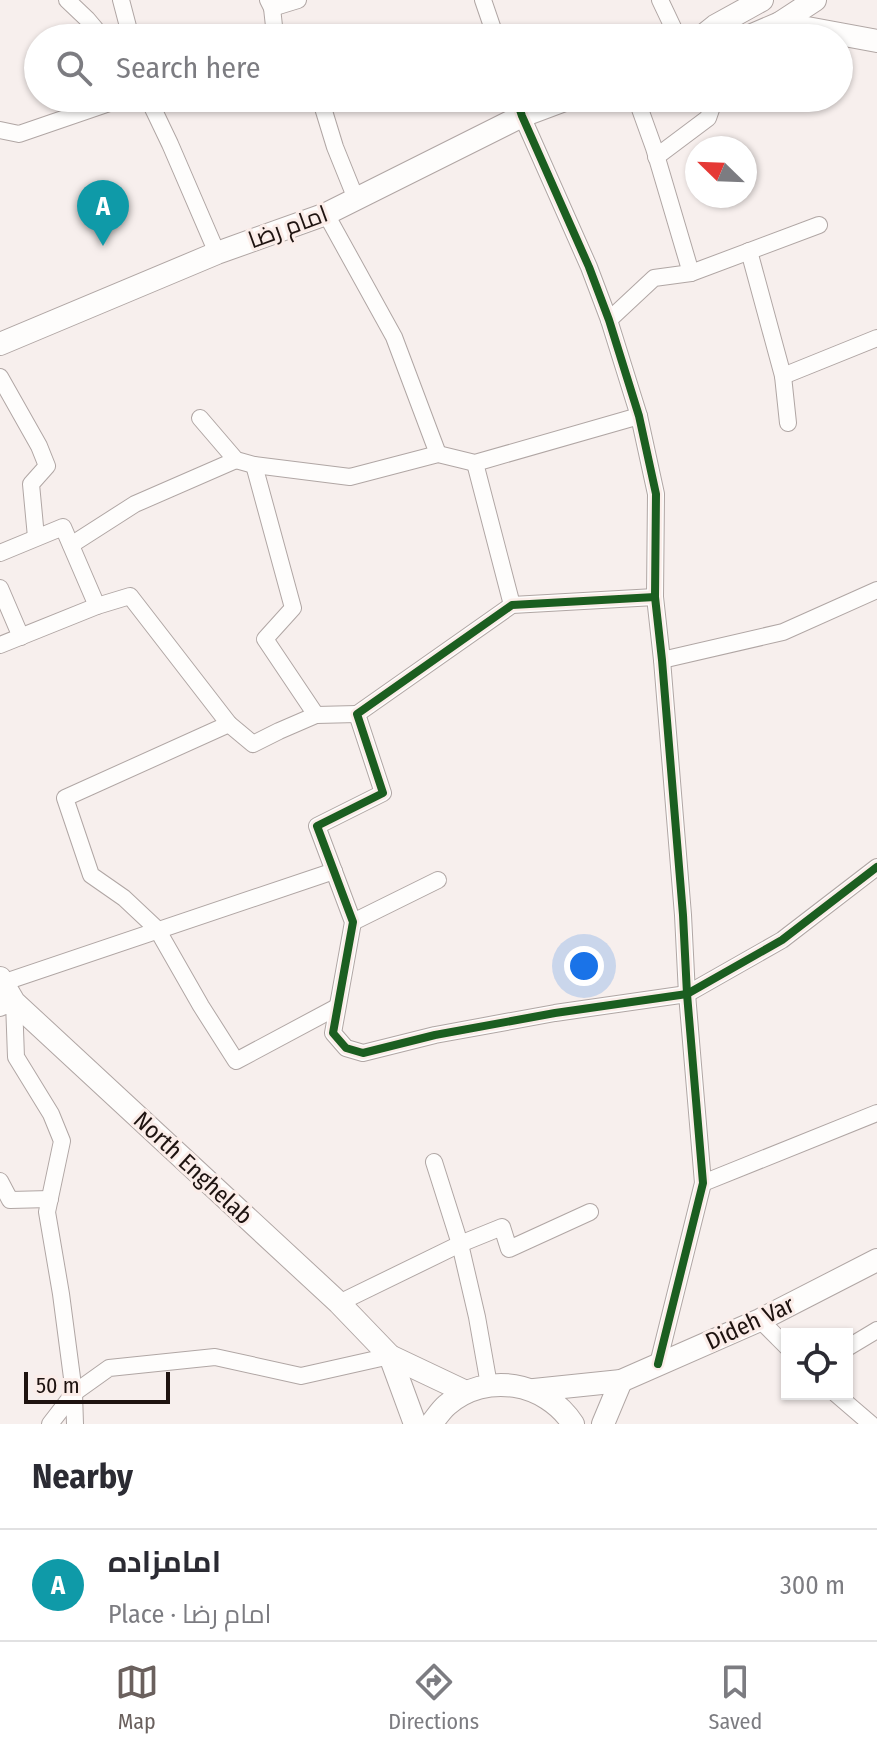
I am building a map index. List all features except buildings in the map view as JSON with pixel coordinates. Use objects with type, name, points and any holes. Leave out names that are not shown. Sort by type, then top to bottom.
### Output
[{"type":"main road","points":[[719,24],[762,0]]},
{"type":"main road","points":[[780,23],[815,0]]},
{"type":"main road","points":[[780,23],[785,24]]},
{"type":"main road","points":[[853,37],[877,41]]},
{"type":"main road","name":"امام رضا","points":[[0,344],[217,253],[326,214],[510,112]]},
{"type":"main road","name":"North Enghelab","points":[[4,993],[339,1303],[390,1356]]},
{"type":"main road","name":"Dideh Var","points":[[489,1385],[512,1384],[534,1390],[621,1381],[760,1320],[877,1260]]},
{"type":"main road","points":[[390,1356],[466,1392]]},
{"type":"main road","points":[[390,1356],[415,1424]]},
{"type":"main road","points":[[603,1424],[621,1381]]},
{"type":"main road","points":[[431,1424],[447,1405],[466,1392],[489,1385]]},
{"type":"main road","points":[[534,1390],[555,1402],[573,1424]]},
{"type":"street","points":[[67,0],[91,24]]},
{"type":"street","points":[[121,0],[127,24]]},
{"type":"street","points":[[272,24],[270,4],[298,0]]},
{"type":"street","points":[[483,0],[491,24]]},
{"type":"street","points":[[660,0],[671,24]]},
{"type":"street","points":[[0,130],[19,134],[83,112]]},
{"type":"street","points":[[155,112],[217,253]]},
{"type":"street","points":[[324,112],[356,199]]},
{"type":"street","points":[[521,112],[609,320],[639,416],[656,494],[655,597],[703,1183],[658,1364]]},
{"type":"street","points":[[641,112],[691,273]]},
{"type":"street","points":[[656,157],[708,118],[710,112]]},
{"type":"street","points":[[326,214],[394,337],[438,454]]},
{"type":"street","points":[[609,320],[654,278],[691,273],[819,225]]},
{"type":"street","points":[[749,251],[783,376],[788,423]]},
{"type":"street","points":[[783,376],[877,338]]},
{"type":"street","points":[[0,377],[47,466],[31,484],[36,537]]},
{"type":"street","points":[[200,418],[236,460],[350,477],[438,454],[475,463],[639,416]]},
{"type":"street","points":[[71,545],[135,504],[236,460]]},
{"type":"street","points":[[475,463],[512,605]]},
{"type":"street","points":[[254,465],[293,608],[265,639],[316,715]]},
{"type":"street","points":[[0,553],[63,527],[97,606]]},
{"type":"street","points":[[0,588],[21,637]]},
{"type":"street","points":[[662,660],[783,632],[877,590]]},
{"type":"street","points":[[0,645],[130,596],[229,724],[253,744],[316,715],[357,714],[512,605],[655,597]]},
{"type":"street","points":[[357,714],[383,793],[317,826],[353,922],[333,1033],[346,1048],[363,1053],[435,1035],[555,1013],[687,994],[782,940],[877,867]]},
{"type":"street","points":[[229,724],[65,798],[91,875],[124,898],[157,929],[236,1061],[337,1007]]},
{"type":"street","points":[[75,1424],[61,1294],[47,1212],[62,1141],[51,1114],[16,1057],[4,993],[157,929],[334,871]]},
{"type":"street","points":[[353,922],[438,880]]},
{"type":"street","points":[[703,1183],[877,1113]]},
{"type":"street","points":[[434,1162],[460,1244],[489,1385]]},
{"type":"street","points":[[1,1186],[10,1200],[50,1199]]},
{"type":"street","points":[[339,1303],[502,1227],[509,1249],[590,1212]]},
{"type":"street","points":[[760,1320],[781,1341]]},
{"type":"street","points":[[853,1344],[877,1330]]},
{"type":"street","points":[[50,1424],[74,1393],[109,1368],[215,1357],[301,1376],[390,1356]]},
{"type":"street","points":[[843,1400],[871,1424]]},
{"type":"cycle path","points":[[521,112],[609,320],[639,416],[656,494],[655,597],[703,1183],[658,1364]]},
{"type":"cycle path","points":[[655,597],[512,605],[357,714],[383,793],[317,826],[353,922],[333,1033],[346,1048],[363,1053],[435,1035],[555,1013],[687,994],[782,940],[877,867]]},
{"type":"place","name":"امامزاده","points":[[103,246]]}]
